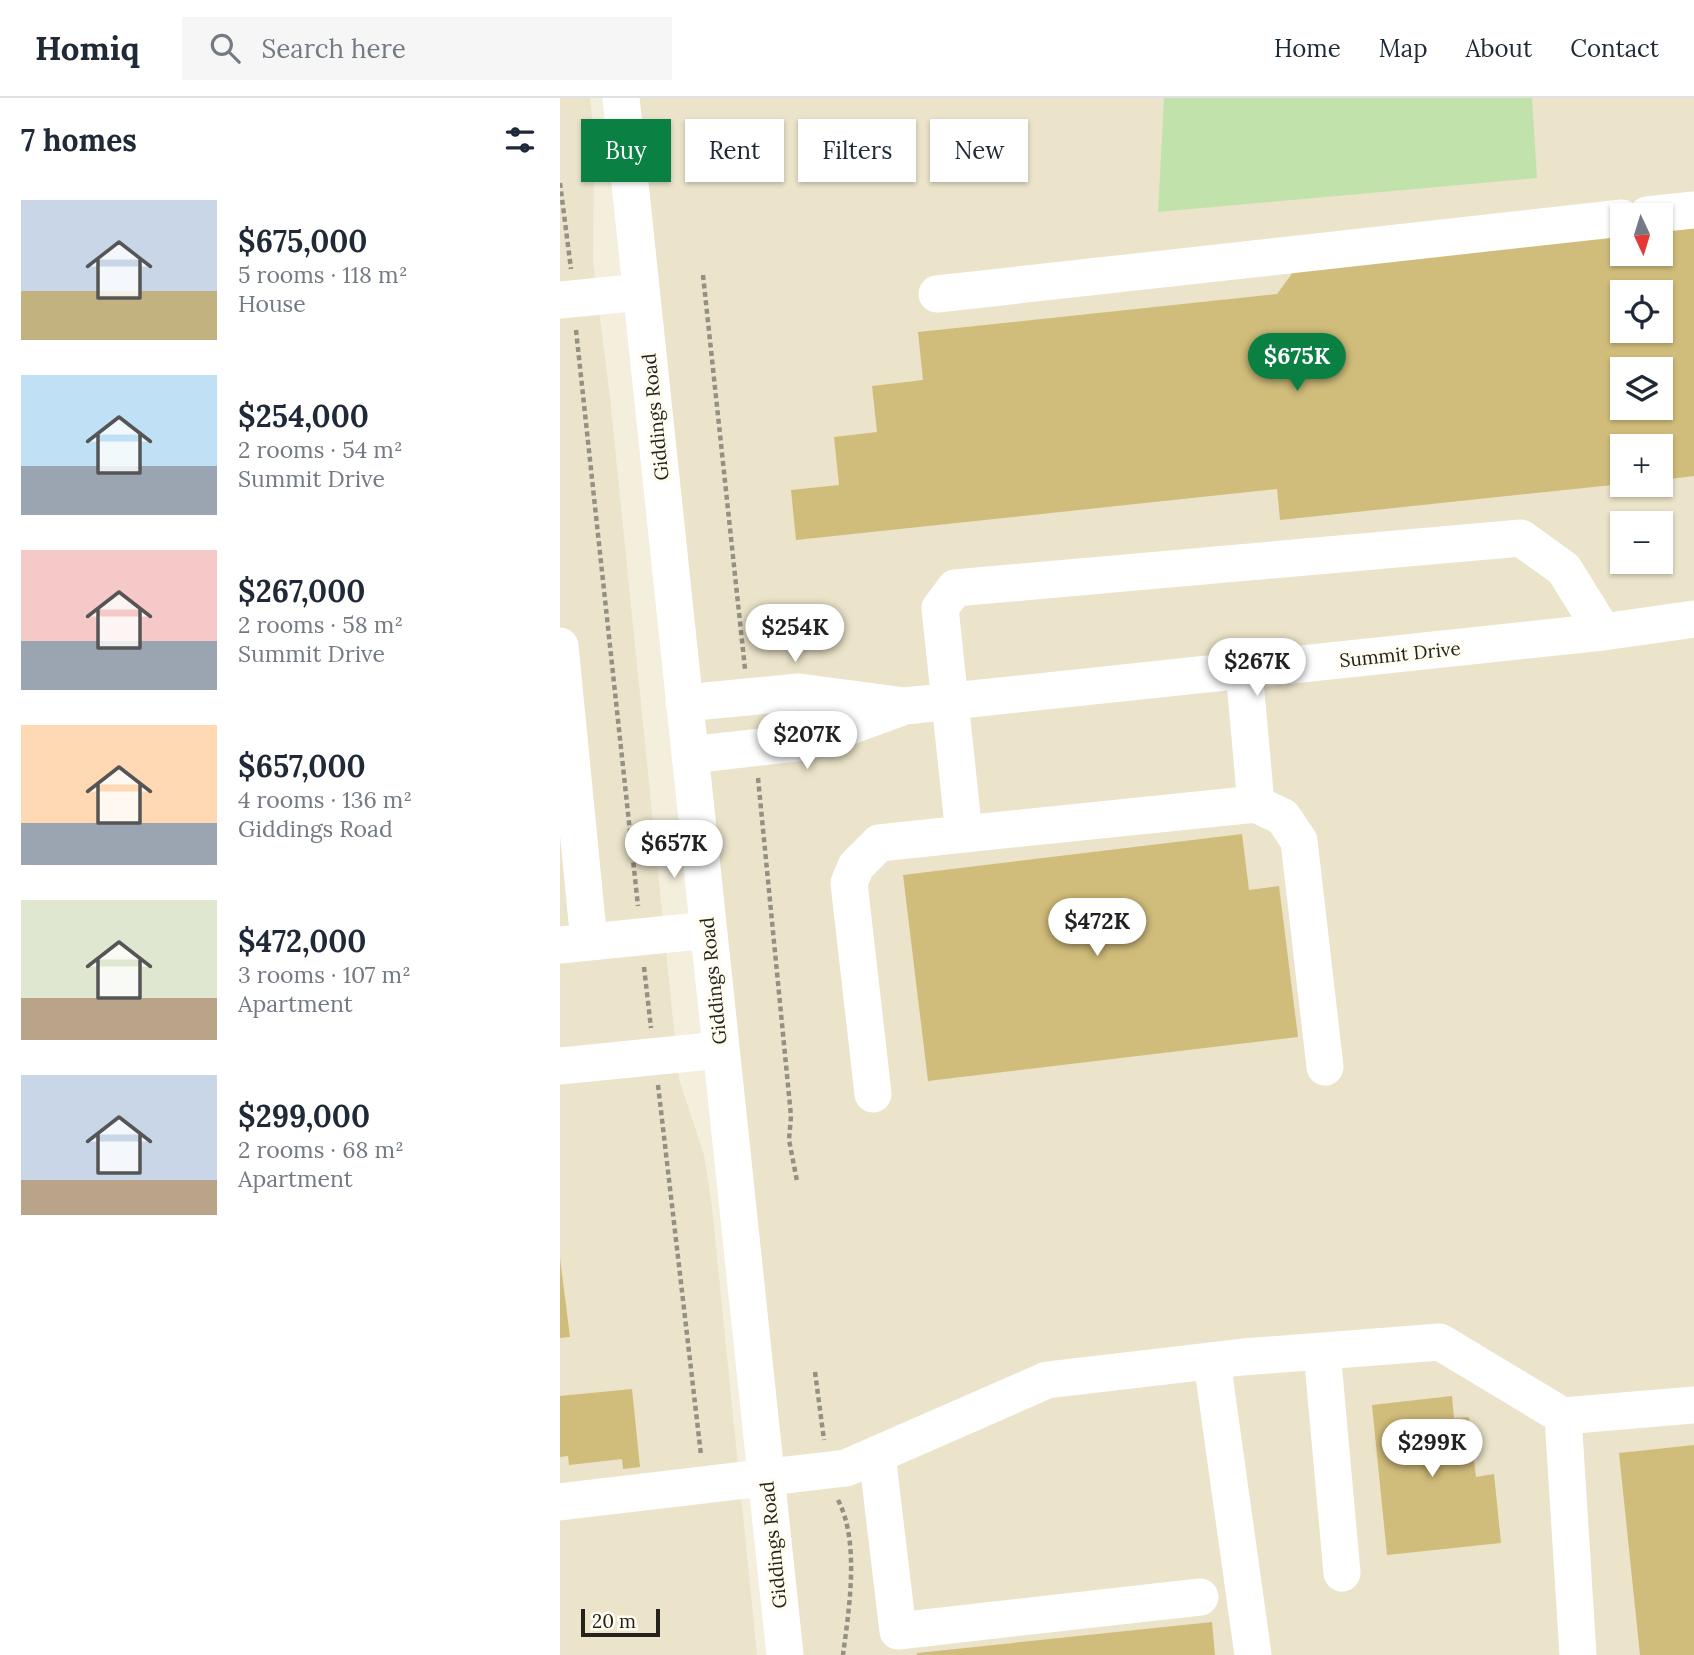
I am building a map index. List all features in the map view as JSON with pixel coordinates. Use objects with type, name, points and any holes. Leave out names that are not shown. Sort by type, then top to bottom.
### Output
[{"type":"street","name":"Giddings Road","points":[[621,98],[785,1655]]},
{"type":"street","points":[[1673,212],[1694,210]]},
{"type":"street","points":[[937,294],[1610,219]]},
{"type":"street","points":[[567,299],[641,292]]},
{"type":"street","points":[[964,834],[940,608],[955,588],[1521,538],[1564,569],[1602,632]]},
{"type":"street","name":"Summit Drive","points":[[684,703],[799,692],[905,706],[1602,632],[1694,619]]},
{"type":"street","points":[[560,646],[575,943],[708,930]]},
{"type":"street","points":[[1244,670],[1256,804]]},
{"type":"street","name":"Summit Drive","points":[[690,755],[806,742],[905,706]]},
{"type":"street","points":[[873,1094],[849,883],[856,866],[879,843],[1256,804],[1283,817],[1299,841],[1325,1067]]},
{"type":"street","points":[[560,1066],[720,1050]]},
{"type":"street","points":[[560,1502],[846,1468],[1047,1380],[1322,1351],[1440,1342],[1563,1416],[1694,1405]]},
{"type":"street","points":[[1322,1351],[1342,1573]]},
{"type":"street","points":[[1212,1361],[1253,1655]]},
{"type":"street","points":[[1563,1416],[1578,1655]]},
{"type":"street","points":[[877,1455],[898,1631],[1200,1597]]},
{"type":"path","points":[[560,183],[567,299],[703,1484]]},
{"type":"path","points":[[815,1372],[829,1470],[849,1527],[849,1604],[843,1655]]},
{"type":"shaded area","points":[[560,98],[590,98],[592,119],[581,119],[581,182],[594,182],[593,261],[610,398],[679,1079],[704,1155],[712,1207],[757,1655],[560,1655]]},
{"type":"shaded area","points":[[634,98],[1694,98],[1694,1655],[799,1655],[643,182],[671,182],[671,119],[636,119]]},
{"type":"green space","points":[[1164,98],[1532,98],[1537,178],[1158,212]]},
{"type":"building","points":[[1694,222],[1694,476],[1673,479],[1673,434],[1610,434],[1610,485],[1280,520],[1277,489],[796,540],[791,490],[839,485],[834,437],[877,432],[872,386],[923,380],[918,332],[1277,294],[1299,264],[1610,230],[1610,266],[1673,266],[1673,224]]},
{"type":"building","points":[[1242,834],[1249,890],[1279,886],[1298,1037],[928,1081],[903,875]]},
{"type":"building","points":[[560,1258],[570,1337],[560,1338]]},
{"type":"building","points":[[632,1389],[640,1467],[623,1469],[622,1459],[569,1465],[568,1456],[560,1457],[560,1396]]},
{"type":"building","points":[[1452,1396],[1454,1418],[1469,1417],[1476,1477],[1494,1474],[1501,1543],[1387,1555],[1372,1405]]},
{"type":"building","points":[[1694,1445],[1694,1655],[1640,1655],[1619,1453]]},
{"type":"building","points":[[1212,1622],[1215,1655],[917,1655],[917,1653]]}]
